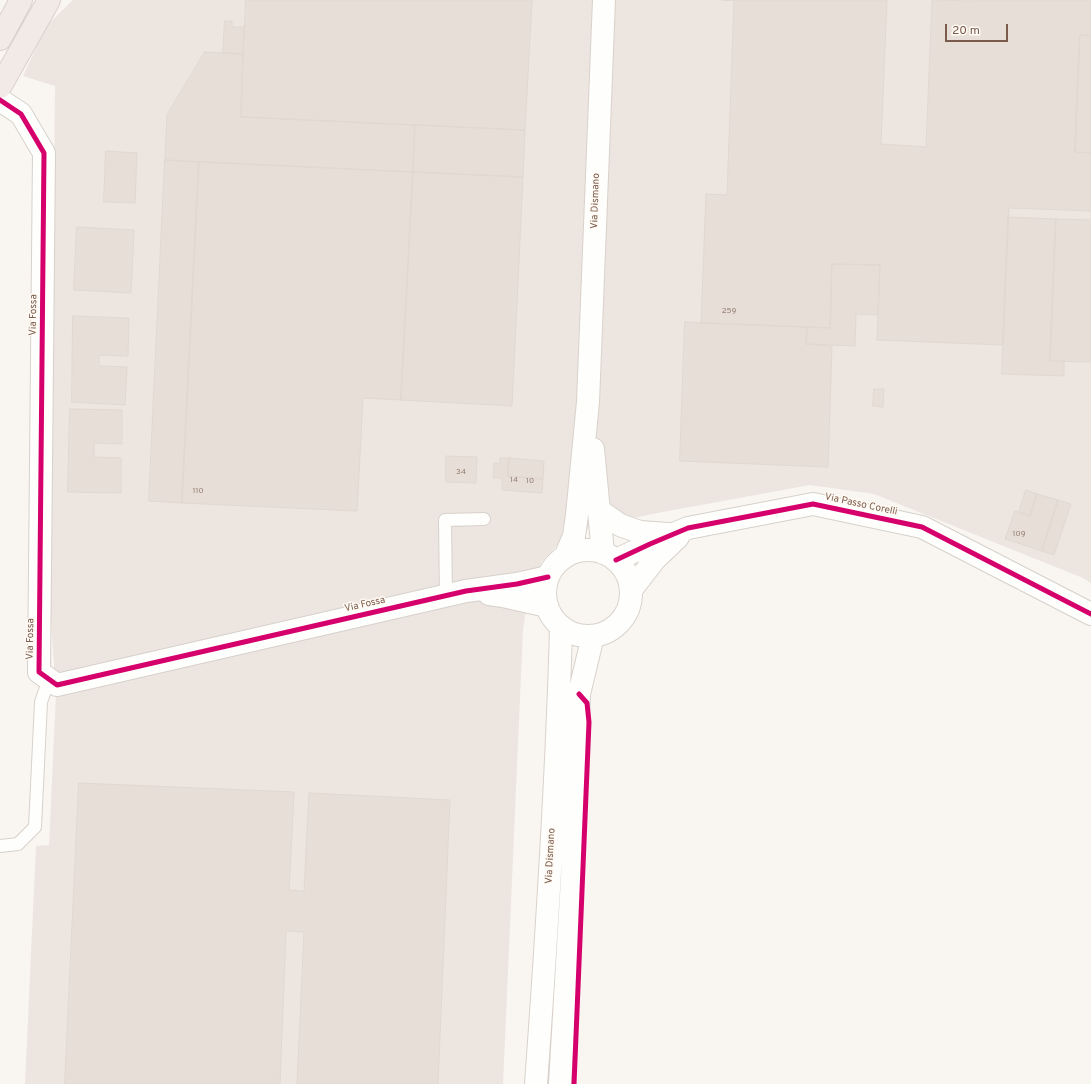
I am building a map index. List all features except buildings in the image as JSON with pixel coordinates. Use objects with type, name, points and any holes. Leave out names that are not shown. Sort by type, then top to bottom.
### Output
[{"type":"highway","points":[[3,33],[21,0]]},
{"type":"highway","points":[[0,87],[49,0]]},
{"type":"main road","name":"Via Dismano","points":[[565,557],[574,536],[588,402],[604,0]]},
{"type":"main road","name":"Via Fossa","points":[[0,100],[21,114],[44,153],[39,672],[57,685],[456,593],[517,584],[548,577]]},
{"type":"main road","name":"Via Dismano","points":[[588,402],[600,511],[610,557]]},
{"type":"main road","name":"Via Passo Corelli","points":[[610,557],[650,544],[681,531],[813,504],[922,527],[1091,614]]},
{"type":"main road","points":[[600,511],[620,525],[640,532],[681,531]]},
{"type":"main road","points":[[631,590],[655,559],[681,531]]},
{"type":"main road","points":[[590,550],[610,557],[626,574],[631,590],[630,603],[625,615],[617,626],[605,633],[593,636],[582,636],[571,633],[561,627],[552,618],[547,606],[545,592],[548,577],[555,566],[565,557],[577,552],[590,550]]},
{"type":"main road","name":"Via Fossa","points":[[456,593],[503,596],[547,606]]},
{"type":"main road","name":"Via Dismano","points":[[536,1084],[547,932],[561,627]]},
{"type":"main road","points":[[560,1084],[572,879],[579,694],[593,636]]},
{"type":"lane","points":[[456,593],[445,520],[484,519]]},
{"type":"lane","points":[[0,846],[18,844],[35,827],[41,702],[49,679]]},
{"type":"shaded area","points":[[73,0],[1091,0],[1091,583],[1083,578],[874,494],[810,485],[652,514],[592,527],[563,539],[542,561],[529,589],[523,630],[503,1084],[25,1084],[36,846],[49,845],[56,694],[50,606],[55,86],[23,76],[47,25]]},
{"type":"cycle path","points":[[0,100],[21,114],[44,153],[39,672],[57,685],[466,591],[517,584],[548,577]]},
{"type":"cycle path","points":[[616,560],[688,528],[813,504],[922,527],[1091,614]]},
{"type":"cycle path","points":[[574,1084],[589,722],[587,703],[579,694]]}]
